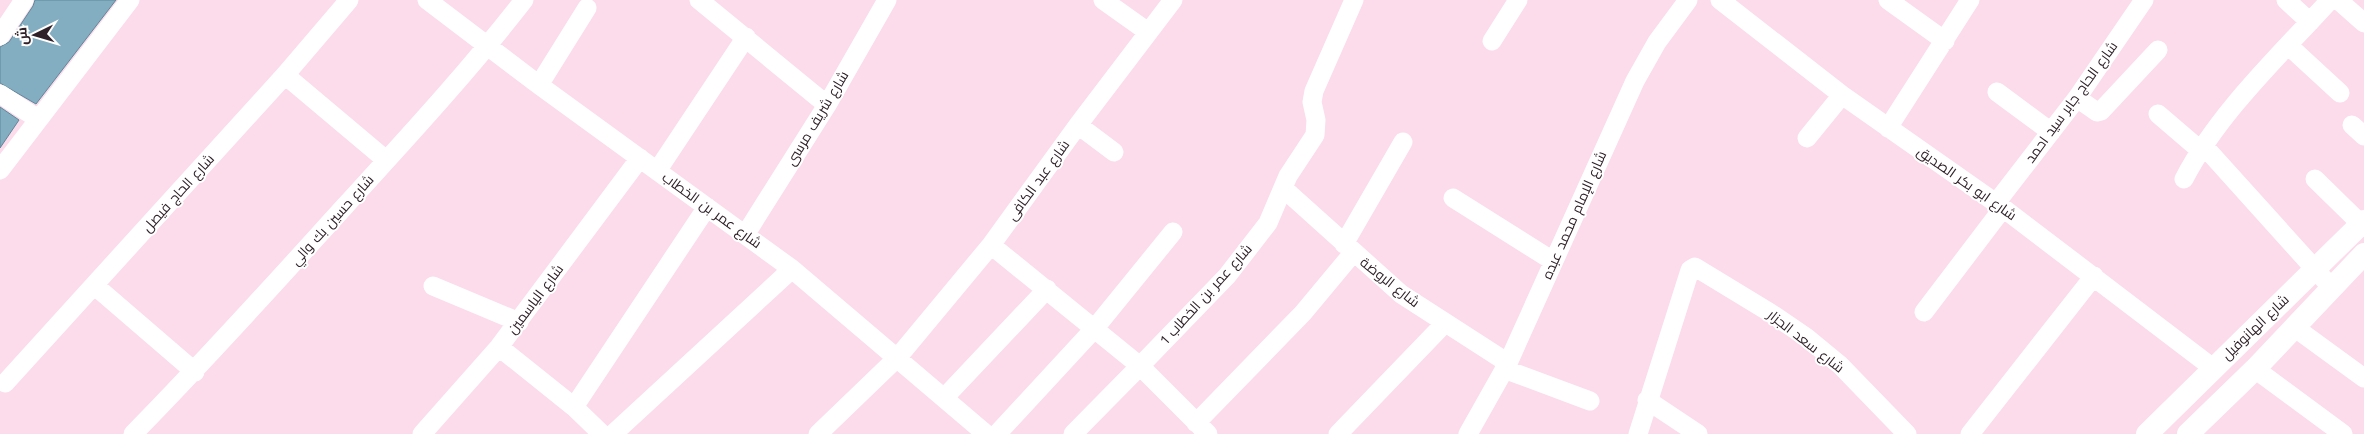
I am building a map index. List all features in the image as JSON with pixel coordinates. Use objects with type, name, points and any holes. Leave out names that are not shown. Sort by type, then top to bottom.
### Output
[{"type":"street","points":[[0,36],[24,0]]},
{"type":"street","points":[[0,170],[130,0]]},
{"type":"street","name":"شارع الحاج فيصل","points":[[5,383],[284,75],[349,0]]},
{"type":"street","name":"شارع عمر بن الخطاب","points":[[427,0],[539,85],[792,269],[898,357],[986,434]]},
{"type":"street","name":"شارع حسين بك والي","points":[[133,434],[195,372],[488,47],[524,0]]},
{"type":"street","points":[[699,0],[746,36],[827,105]]},
{"type":"street","name":"شارع شريف مرسى","points":[[745,234],[827,105],[887,0]]},
{"type":"street","points":[[1103,0],[1148,32]]},
{"type":"street","name":"شارع عبد الكافى","points":[[818,434],[898,357],[991,245],[1078,125],[1173,0]]},
{"type":"street","name":"شارع عمر بن الخطاب 1","points":[[1140,366],[1227,276],[1268,224],[1289,174],[1315,135],[1316,120],[1312,102],[1314,91],[1354,0]]},
{"type":"street","points":[[1492,42],[1518,0]]},
{"type":"street","name":"شارع الإمام محمد عبده","points":[[1468,434],[1506,366],[1635,81],[1657,42],[1688,0]]},
{"type":"street","name":"شارع ابو بكر الصديق","points":[[1720,0],[1842,95],[2000,206],[2213,368]]},
{"type":"street","points":[[1888,128],[1970,0]]},
{"type":"street","name":"شارع الحاج جابر سيد احمد","points":[[1924,312],[2077,98],[2144,0]]},
{"type":"street","points":[[2286,0],[2310,22]]},
{"type":"street","points":[[2184,179],[2201,148],[2221,121],[2330,0]]},
{"type":"street","points":[[2338,0],[2364,23]]},
{"type":"street","points":[[1892,1],[1945,41]]},
{"type":"street","points":[[539,85],[588,8]]},
{"type":"street","points":[[657,171],[746,36]]},
{"type":"street","points":[[2288,46],[2340,92]]},
{"type":"street","points":[[2077,98],[2096,112],[2101,111],[2158,50]]},
{"type":"street","points":[[284,75],[386,160]]},
{"type":"street","points":[[1997,92],[2051,132]]},
{"type":"street","points":[[0,94],[38,119]]},
{"type":"street","points":[[1807,138],[1842,95]]},
{"type":"street","points":[[2158,114],[2201,148],[2331,287]]},
{"type":"street","points":[[1078,125],[1114,152]]},
{"type":"street","points":[[991,245],[1140,366],[1202,428],[1303,313],[1349,249],[1403,142]]},
{"type":"street","name":"شارع الياسمين","points":[[426,433],[499,347],[640,158]]},
{"type":"street","points":[[2314,180],[2362,223]]},
{"type":"street","name":"شارع الروضة","points":[[1283,188],[1401,294],[1446,323],[1506,366],[1590,400]]},
{"type":"street","points":[[1453,198],[1553,261]]},
{"type":"street","points":[[574,407],[707,207]]},
{"type":"street","name":"شارع الهانوفيل","points":[[2147,434],[2362,223]]},
{"type":"street","points":[[997,434],[1095,328],[1173,232]]},
{"type":"street","name":"شارع الهانوفيل","points":[[2188,434],[2255,369],[2331,287],[2362,261]]},
{"type":"street","name":"شارع سعد الجزار","points":[[1647,400],[1692,268],[1697,267],[1806,337],[1840,365],[1907,434]]},
{"type":"street","points":[[613,434],[792,269]]},
{"type":"street","points":[[1970,434],[2094,276]]},
{"type":"street","points":[[94,285],[195,372]]},
{"type":"street","points":[[433,286],[518,322]]},
{"type":"street","points":[[944,398],[1047,289]]},
{"type":"street","points":[[1338,434],[1446,323]]},
{"type":"street","points":[[2294,327],[2364,378]]},
{"type":"street","points":[[499,347],[574,407],[602,434]]},
{"type":"street","points":[[1073,434],[1140,366]]},
{"type":"street","points":[[2255,369],[2331,430]]},
{"type":"street","points":[[1638,434],[1647,400],[1698,434]]},
{"type":"building","points":[[35,0],[116,0],[36,104],[0,83],[0,47],[9,42]]},
{"type":"building","points":[[0,107],[19,120],[0,148]]}]
